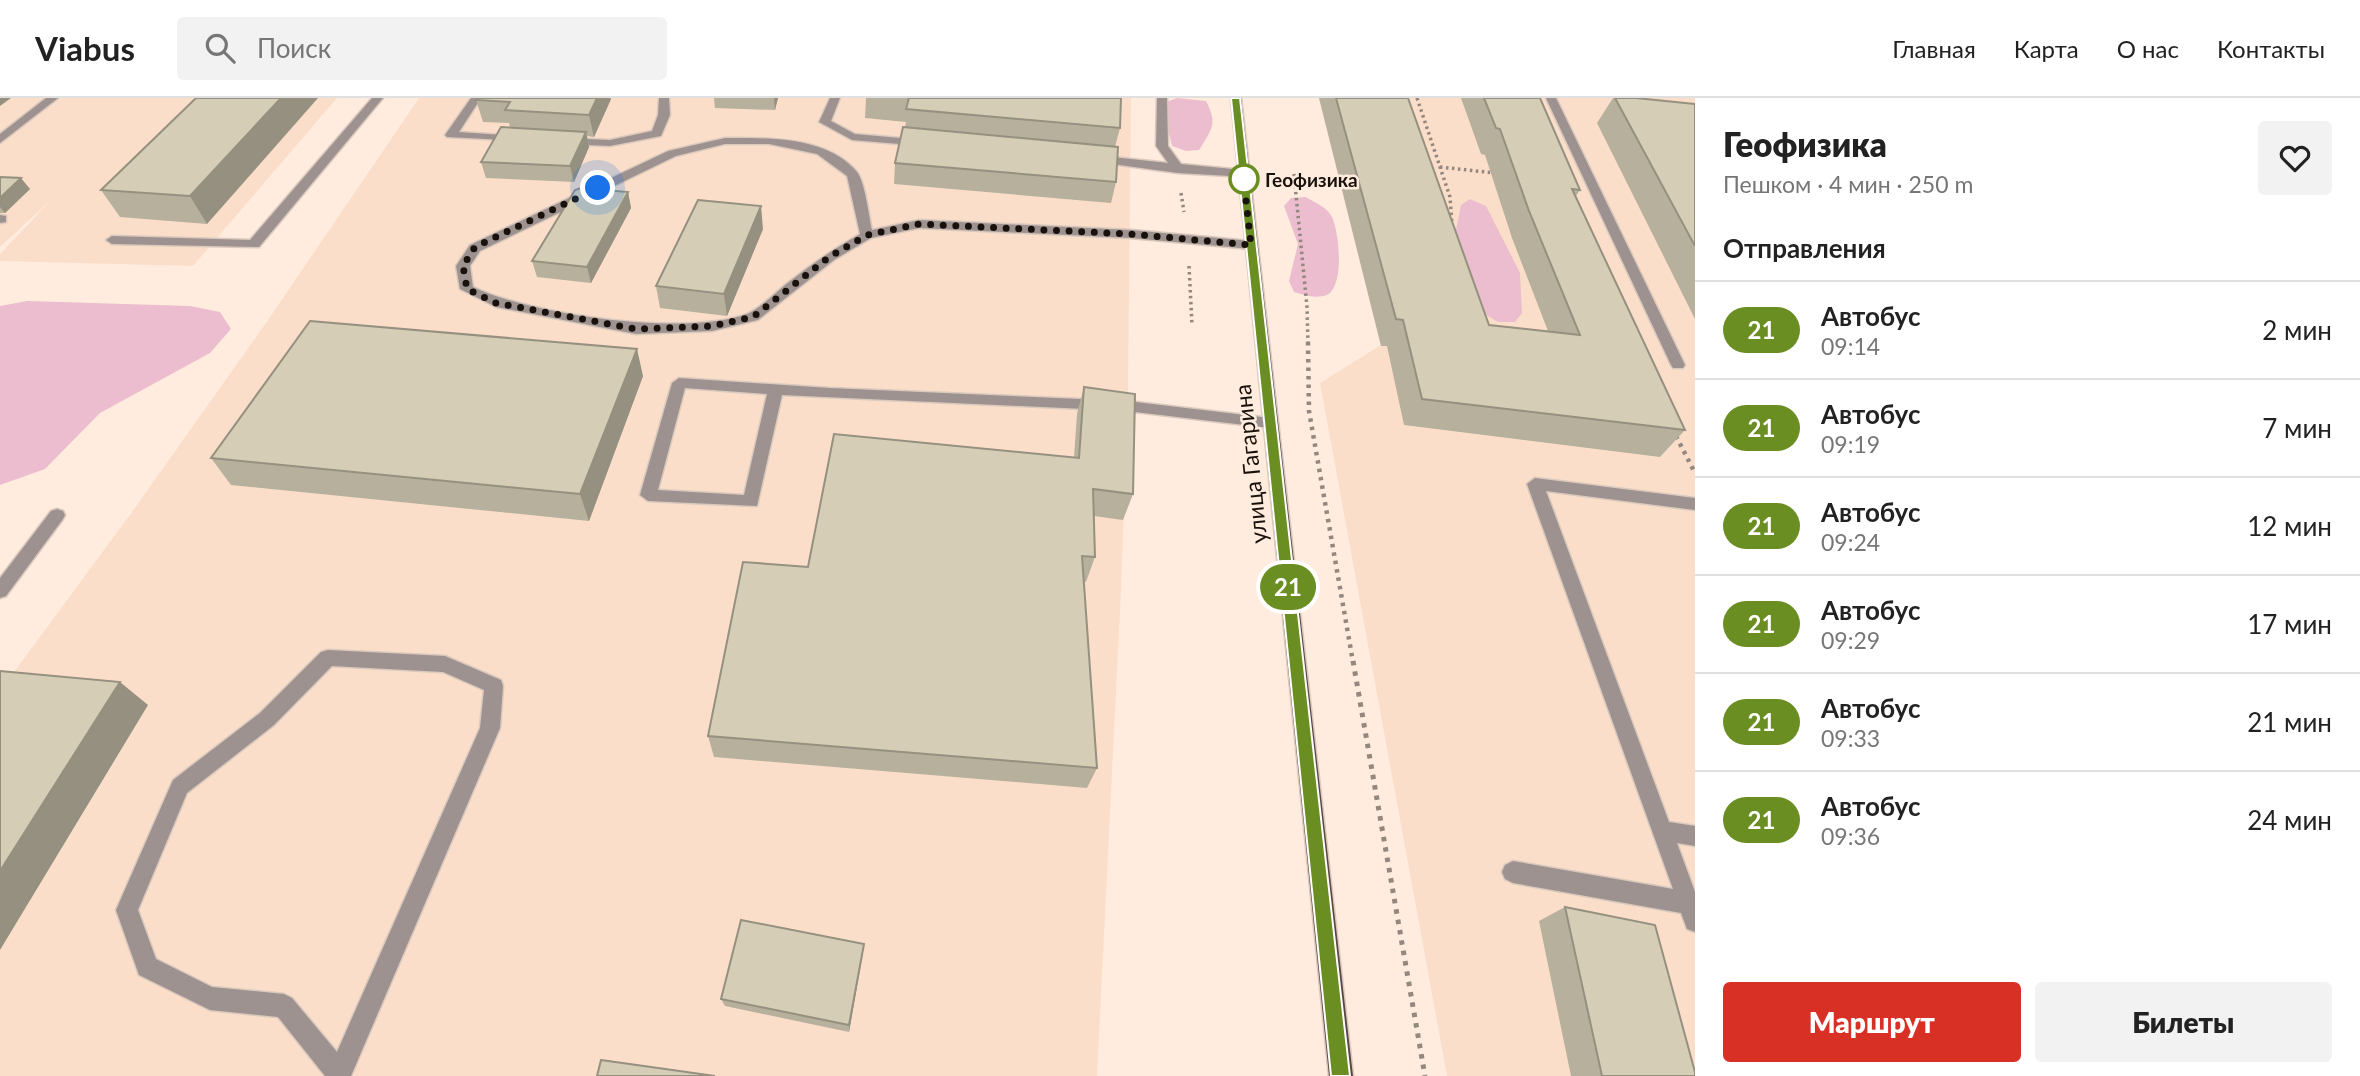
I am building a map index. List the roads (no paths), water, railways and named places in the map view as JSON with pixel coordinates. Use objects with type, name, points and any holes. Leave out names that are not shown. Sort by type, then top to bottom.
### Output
[{"type":"main road","name":"улица Гагарина","points":[[1236,98],[1341,1076]]},
{"type":"lane","points":[[0,140],[54,98]]},
{"type":"lane","points":[[112,240],[254,244],[378,98]]},
{"type":"lane","points":[[477,98],[451,135],[531,139]]},
{"type":"lane","points":[[557,141],[610,143],[657,134],[664,114],[664,98]]},
{"type":"lane","points":[[835,98],[825,122],[852,137],[932,144]]},
{"type":"lane","points":[[1162,98],[1161,146],[1178,169]]},
{"type":"lane","points":[[1552,98],[1678,365]]},
{"type":"lane","points":[[867,235],[853,175],[821,150],[769,141],[725,141],[672,153],[475,247],[463,266],[467,289],[496,303],[636,329],[712,326],[753,317],[829,257],[867,235],[919,224],[1130,234],[1251,245]]},
{"type":"lane","points":[[1078,158],[1243,174]]},
{"type":"lane","points":[[776,390],[751,502],[648,495],[679,383],[1127,406],[1270,423]]},
{"type":"lane","points":[[1692,912],[1535,484],[1695,504]]},
{"type":"lane","points":[[0,591],[57,515]]},
{"type":"lane","points":[[328,658],[445,664],[494,686],[490,728],[339,1076],[322,1050],[284,1006],[210,998],[146,967],[127,910],[180,787],[267,719],[328,658]]},
{"type":"lane","points":[[1662,831],[1695,836]]},
{"type":"lane","points":[[1513,872],[1692,912]]},
{"type":"place","name":"Геофизика","points":[[1244,179]]}]
